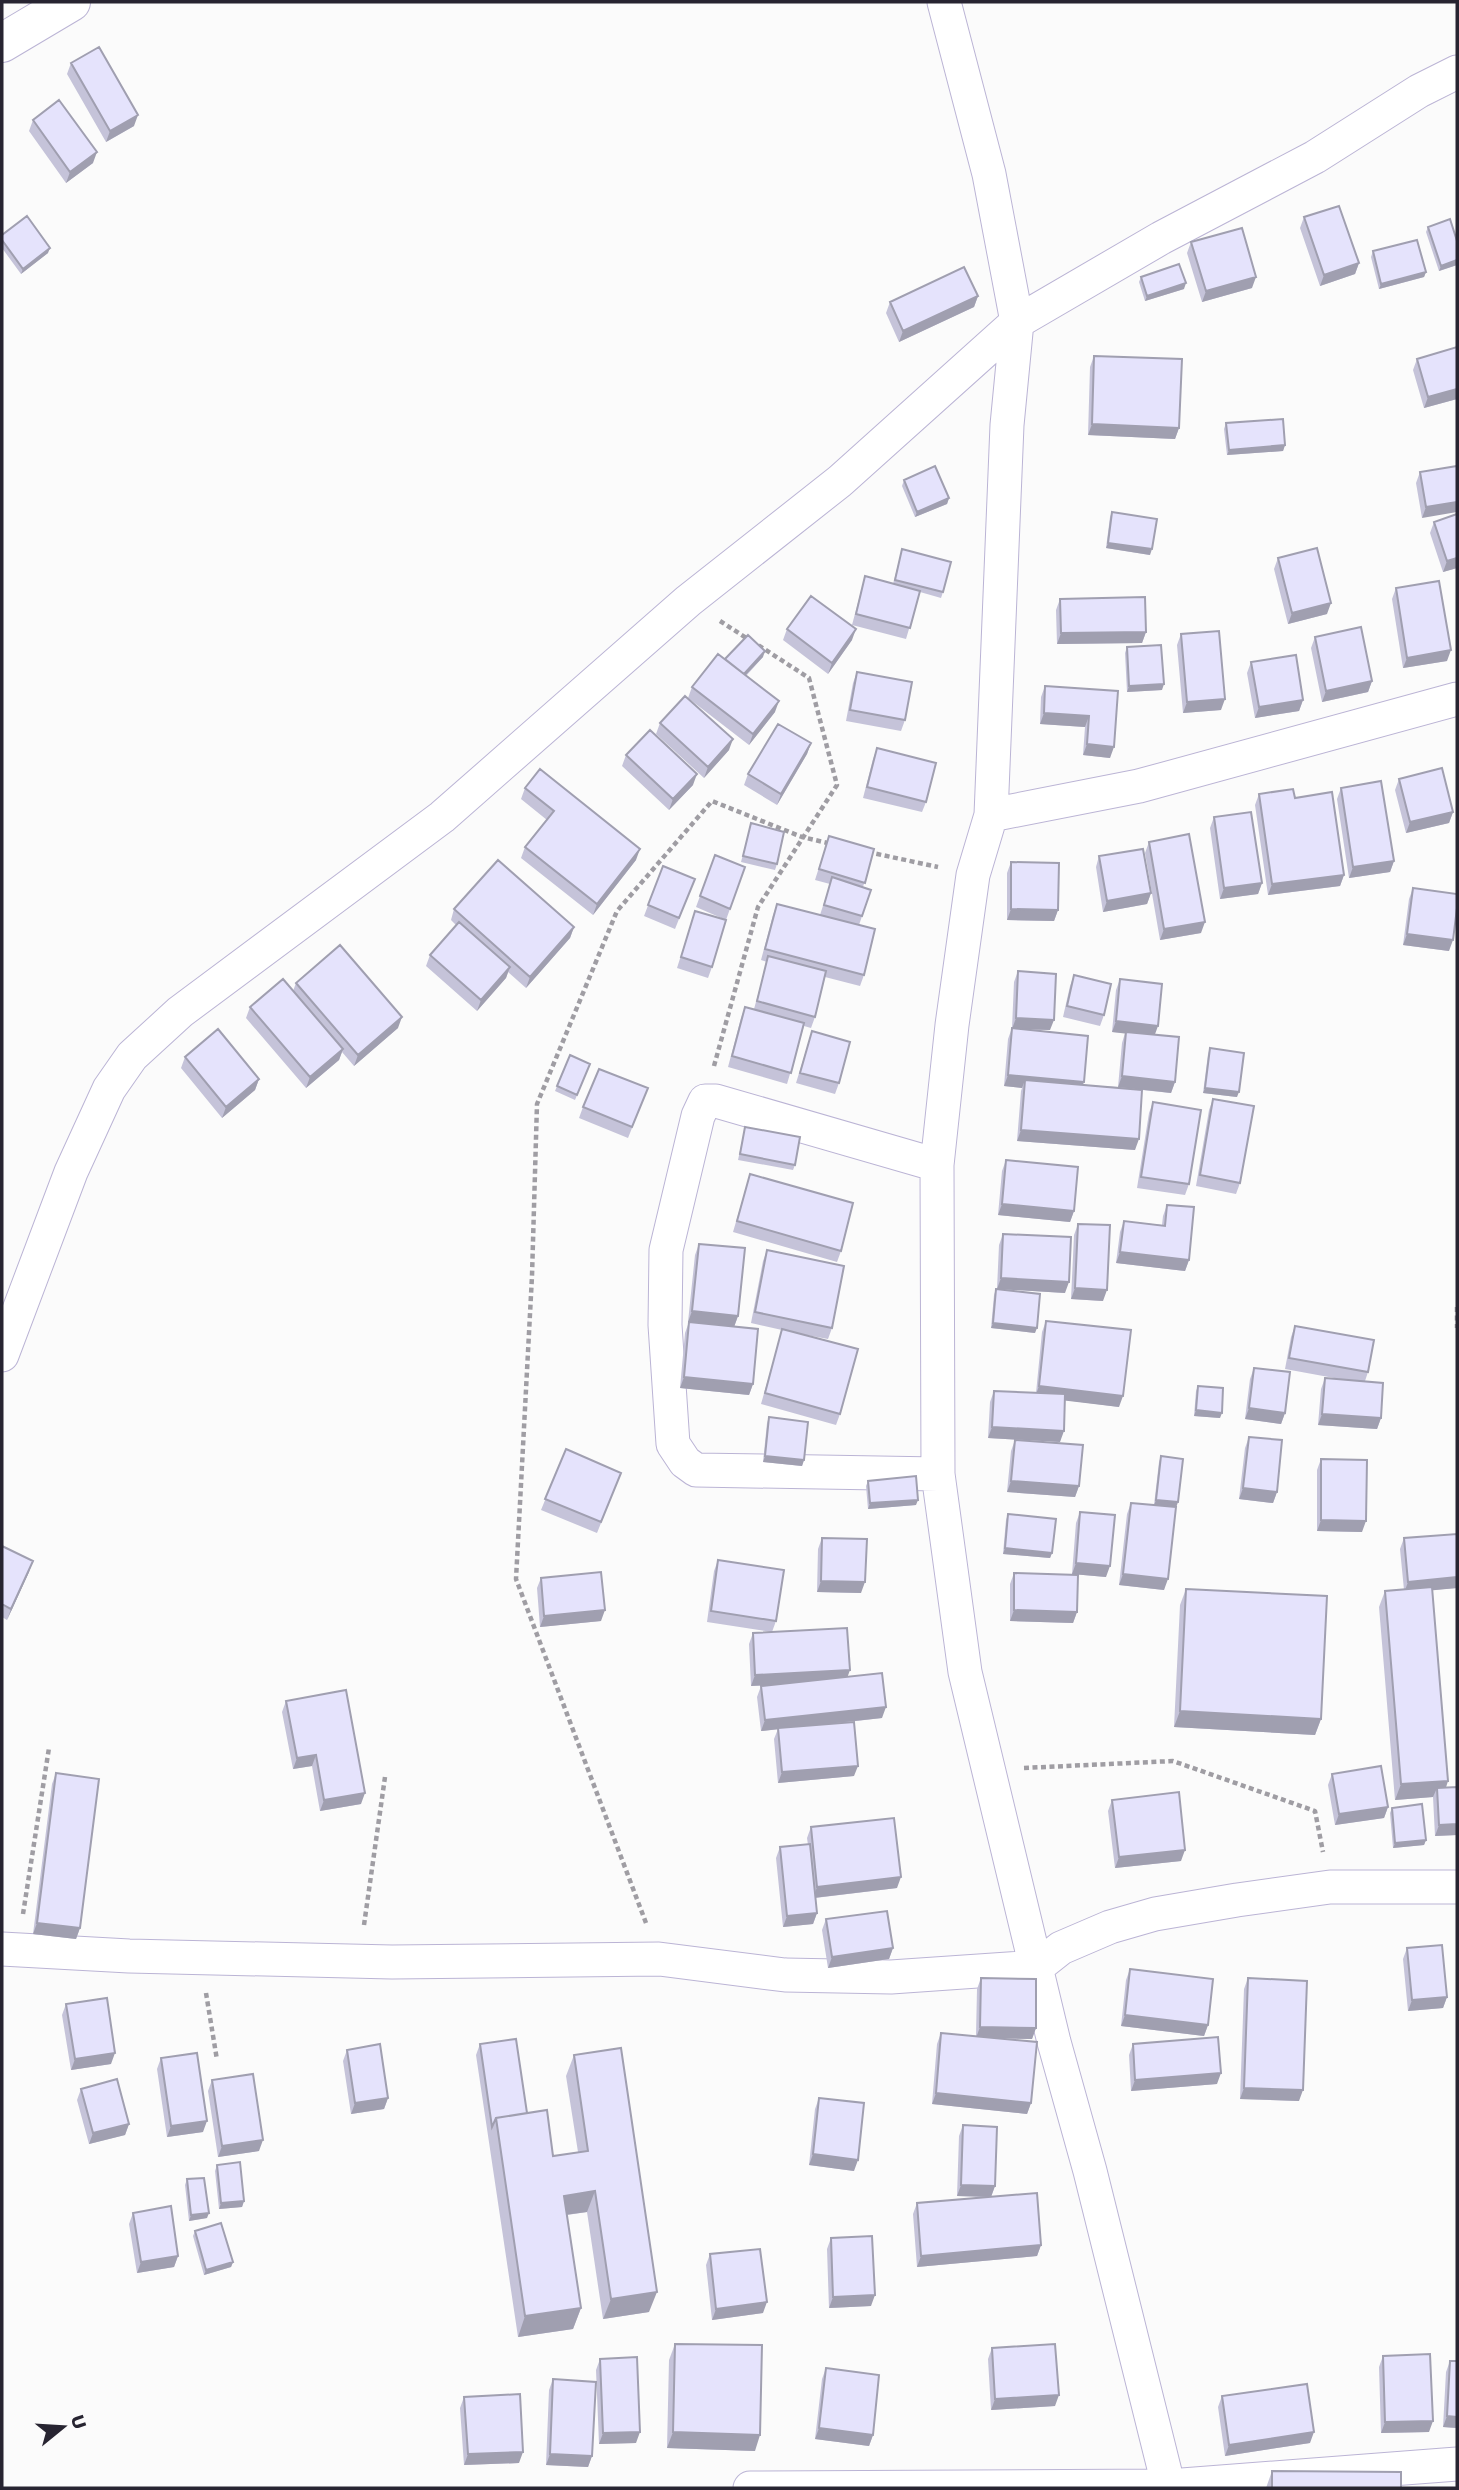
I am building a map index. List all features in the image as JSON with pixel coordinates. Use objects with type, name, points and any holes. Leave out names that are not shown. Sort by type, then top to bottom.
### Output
[{"type":"main road","points":[[2,43],[71,2]]},
{"type":"street","points":[[944,2],[989,174],[1017,322],[1007,425],[991,815],[973,875],[952,1025],[937,1165],[938,1474],[965,1672],[1054,2042],[1090,2171],[1169,2487]]},
{"type":"street","points":[[2,1355],[71,1172],[109,1089],[132,1056],[180,1012],[442,817],[688,601],[840,481],[1017,322],[1161,238],[1315,157],[1419,91],[1457,72]]},
{"type":"street","points":[[991,815],[1139,786],[1456,706]]},
{"type":"street","points":[[937,1165],[716,1101],[705,1101],[698,1116],[666,1250],[665,1336],[673,1444],[685,1462],[696,1470],[938,1474]]},
{"type":"street","points":[[10,1949],[358,1961],[659,1959],[785,1975],[878,1977],[1037,1968],[1061,1948],[1081,1937],[1155,1914],[1330,1887],[1457,1887]]},
{"type":"street","points":[[750,2488],[1169,2487],[1457,2464]]},
{"type":"path","points":[[688,601],[808,678],[837,785],[758,907],[705,1101]]},
{"type":"path","points":[[659,1959],[516,1579],[532,1276],[537,1104],[617,911],[712,801],[802,837],[841,846]]},
{"type":"path","points":[[867,852],[973,875]]},
{"type":"path","points":[[1457,1307],[1457,1328]]},
{"type":"path","points":[[10,1949],[49,1748]]},
{"type":"path","points":[[989,1770],[1173,1761],[1315,1811]]},
{"type":"path","points":[[358,1961],[385,1776]]},
{"type":"path","points":[[200,1957],[217,2060]]},
{"type":"building","points":[[99,47],[138,115],[110,131],[71,63]]},
{"type":"building","points":[[59,100],[97,152],[70,172],[33,120]]},
{"type":"building","points":[[1339,206],[1359,263],[1324,275],[1304,217]]},
{"type":"building","points":[[27,216],[50,248],[23,269],[2,240],[2,235]]},
{"type":"building","points":[[1450,219],[1457,241],[1457,260],[1441,266],[1428,227]]},
{"type":"building","points":[[1242,228],[1256,277],[1206,291],[1191,242]]},
{"type":"building","points":[[1417,240],[1426,272],[1381,284],[1373,251]]},
{"type":"building","points":[[1179,264],[1186,283],[1147,296],[1141,277]]},
{"type":"building","points":[[964,267],[978,296],[903,331],[890,302]]},
{"type":"building","points":[[1457,347],[1457,389],[1428,397],[1417,359]]},
{"type":"building","points":[[1094,356],[1182,359],[1179,428],[1092,424]]},
{"type":"building","points":[[1283,419],[1285,445],[1229,450],[1226,423]]},
{"type":"building","points":[[935,466],[949,498],[917,512],[904,480]]},
{"type":"building","points":[[1457,466],[1457,502],[1426,507],[1420,472]]},
{"type":"building","points":[[1112,512],[1157,519],[1152,549],[1108,543]]},
{"type":"building","points":[[1457,514],[1457,558],[1447,561],[1434,522]]},
{"type":"building","points":[[1317,548],[1331,603],[1292,613],[1278,558]]},
{"type":"building","points":[[902,549],[951,562],[943,592],[895,580]]},
{"type":"building","points":[[865,576],[920,591],[910,628],[856,614]]},
{"type":"building","points":[[1439,581],[1451,650],[1407,658],[1396,588]]},
{"type":"building","points":[[811,596],[856,629],[832,663],[787,629]]},
{"type":"building","points":[[1145,597],[1146,632],[1061,633],[1060,599]]},
{"type":"building","points":[[1361,627],[1372,681],[1326,691],[1315,637]]},
{"type":"building","points":[[1219,631],[1225,699],[1187,702],[1181,634]]},
{"type":"building","points":[[748,635],[765,651],[744,674],[725,659]]},
{"type":"building","points":[[1161,645],[1164,684],[1129,686],[1127,647]]},
{"type":"building","points":[[718,654],[779,701],[753,734],[692,687]]},
{"type":"building","points":[[1296,655],[1303,700],[1259,707],[1251,662]]},
{"type":"building","points":[[857,672],[912,682],[905,720],[850,710]]},
{"type":"building","points":[[1045,686],[1118,691],[1114,747],[1087,744],[1089,716],[1044,713]]},
{"type":"building","points":[[685,696],[733,739],[708,767],[660,723]]},
{"type":"building","points":[[778,724],[811,743],[781,794],[748,774]]},
{"type":"building","points":[[650,730],[697,774],[673,799],[626,755]]},
{"type":"building","points":[[877,748],[936,763],[926,802],[867,787]]},
{"type":"building","points":[[1442,768],[1453,812],[1410,822],[1399,779]]},
{"type":"building","points":[[540,769],[640,849],[597,904],[525,847],[554,811],[525,788]]},
{"type":"building","points":[[1381,781],[1394,861],[1353,867],[1341,788]]},
{"type":"building","points":[[1293,789],[1295,798],[1332,792],[1344,875],[1272,884],[1259,794]]},
{"type":"building","points":[[1251,812],[1262,883],[1224,888],[1214,817]]},
{"type":"building","points":[[751,823],[784,832],[777,864],[743,856]]},
{"type":"building","points":[[1189,834],[1205,922],[1164,929],[1149,842]]},
{"type":"building","points":[[829,836],[874,849],[865,883],[819,869]]},
{"type":"building","points":[[1143,849],[1151,893],[1107,901],[1099,856]]},
{"type":"building","points":[[715,855],[745,867],[730,909],[700,896]]},
{"type":"building","points":[[498,860],[574,927],[530,977],[454,909]]},
{"type":"building","points":[[1011,862],[1059,863],[1058,910],[1011,909]]},
{"type":"building","points":[[663,866],[695,879],[679,918],[648,905]]},
{"type":"building","points":[[832,877],[871,890],[862,916],[824,905]]},
{"type":"building","points":[[1413,888],[1457,894],[1453,940],[1407,934]]},
{"type":"building","points":[[777,904],[875,929],[864,975],[765,949]]},
{"type":"building","points":[[695,911],[726,920],[712,967],[681,957]]},
{"type":"building","points":[[459,922],[510,967],[481,1000],[430,955]]},
{"type":"building","points":[[340,945],[402,1017],[358,1055],[296,983]]},
{"type":"building","points":[[768,956],[826,971],[815,1017],[757,1001]]},
{"type":"building","points":[[1018,971],[1056,974],[1054,1020],[1016,1018]]},
{"type":"building","points":[[1074,975],[1111,984],[1104,1015],[1067,1006]]},
{"type":"building","points":[[283,979],[343,1049],[310,1077],[250,1007]]},
{"type":"building","points":[[1120,979],[1162,984],[1158,1026],[1116,1021]]},
{"type":"building","points":[[745,1007],[804,1023],[791,1073],[732,1056]]},
{"type":"building","points":[[1012,1028],[1088,1036],[1084,1082],[1008,1075]]},
{"type":"building","points":[[218,1029],[259,1079],[226,1107],[185,1057]]},
{"type":"building","points":[[812,1031],[850,1042],[839,1083],[800,1073]]},
{"type":"building","points":[[1126,1032],[1179,1037],[1175,1082],[1122,1076]]},
{"type":"building","points":[[1210,1048],[1244,1053],[1239,1092],[1205,1088]]},
{"type":"building","points":[[570,1055],[590,1064],[577,1095],[557,1086]]},
{"type":"building","points":[[599,1069],[648,1088],[632,1127],[583,1107]]},
{"type":"building","points":[[1025,1080],[1142,1090],[1139,1139],[1021,1130]]},
{"type":"building","points":[[1213,1099],[1254,1106],[1240,1183],[1200,1175]]},
{"type":"building","points":[[1153,1102],[1201,1110],[1189,1184],[1141,1177]]},
{"type":"building","points":[[745,1127],[800,1137],[795,1165],[740,1154]]},
{"type":"building","points":[[1006,1160],[1078,1167],[1074,1211],[1002,1204]]},
{"type":"building","points":[[750,1174],[853,1203],[841,1251],[737,1221]]},
{"type":"building","points":[[1167,1205],[1194,1207],[1189,1260],[1120,1252],[1124,1221],[1165,1226]]},
{"type":"building","points":[[1078,1224],[1110,1225],[1107,1290],[1075,1288]]},
{"type":"building","points":[[1003,1234],[1071,1237],[1069,1282],[1001,1278]]},
{"type":"building","points":[[699,1244],[745,1248],[738,1316],[692,1311]]},
{"type":"building","points":[[767,1250],[844,1266],[832,1328],[755,1312]]},
{"type":"building","points":[[996,1289],[1040,1294],[1037,1328],[993,1323]]},
{"type":"building","points":[[1046,1321],[1131,1330],[1123,1396],[1039,1386]]},
{"type":"building","points":[[689,1322],[758,1329],[753,1384],[684,1377]]},
{"type":"building","points":[[1295,1326],[1374,1340],[1368,1372],[1289,1358]]},
{"type":"building","points":[[782,1329],[858,1349],[840,1414],[765,1393]]},
{"type":"building","points":[[1254,1368],[1290,1372],[1285,1413],[1249,1408]]},
{"type":"building","points":[[1325,1378],[1383,1383],[1381,1418],[1322,1414]]},
{"type":"building","points":[[1198,1386],[1223,1388],[1222,1413],[1196,1410]]},
{"type":"building","points":[[994,1391],[1065,1394],[1064,1431],[992,1427]]},
{"type":"building","points":[[769,1417],[808,1422],[804,1460],[765,1456]]},
{"type":"building","points":[[1249,1437],[1282,1440],[1277,1492],[1243,1488]]},
{"type":"building","points":[[1015,1440],[1083,1445],[1079,1486],[1011,1481]]},
{"type":"building","points":[[566,1449],[621,1473],[601,1522],[545,1499]]},
{"type":"building","points":[[1161,1456],[1183,1459],[1178,1502],[1156,1500]]},
{"type":"building","points":[[1321,1459],[1367,1460],[1366,1521],[1321,1520]]},
{"type":"building","points":[[916,1476],[918,1500],[870,1503],[868,1481]]},
{"type":"building","points":[[1131,1503],[1176,1507],[1168,1579],[1123,1574]]},
{"type":"building","points":[[1080,1512],[1115,1515],[1110,1566],[1076,1563]]},
{"type":"building","points":[[1008,1514],[1056,1519],[1052,1553],[1005,1548]]},
{"type":"building","points":[[1457,1534],[1457,1577],[1408,1582],[1404,1538]]},
{"type":"building","points":[[822,1538],[867,1539],[865,1582],[821,1581]]},
{"type":"building","points":[[2,1546],[33,1561],[11,1609],[2,1604]]},
{"type":"building","points":[[718,1560],[784,1570],[776,1621],[711,1611]]},
{"type":"building","points":[[601,1572],[605,1610],[544,1616],[541,1578]]},
{"type":"building","points":[[1014,1573],[1078,1575],[1077,1612],[1014,1610]]},
{"type":"building","points":[[1432,1587],[1448,1781],[1401,1784],[1385,1591]]},
{"type":"building","points":[[1186,1589],[1327,1596],[1321,1719],[1180,1711]]},
{"type":"building","points":[[847,1628],[850,1670],[755,1675],[753,1633]]},
{"type":"building","points":[[882,1673],[886,1707],[765,1720],[761,1686]]},
{"type":"building","points":[[346,1690],[365,1793],[324,1800],[316,1755],[297,1758],[286,1701]]},
{"type":"building","points":[[854,1722],[858,1766],[782,1772],[778,1728]]},
{"type":"building","points":[[1381,1766],[1388,1807],[1339,1814],[1332,1774]]},
{"type":"building","points":[[56,1773],[99,1779],[80,1928],[37,1923]]},
{"type":"building","points":[[1457,1787],[1457,1824],[1439,1825],[1437,1788]]},
{"type":"building","points":[[1179,1792],[1185,1850],[1119,1857],[1112,1800]]},
{"type":"building","points":[[1422,1804],[1426,1840],[1395,1843],[1392,1808]]},
{"type":"building","points":[[894,1818],[901,1877],[817,1887],[811,1827]]},
{"type":"building","points":[[810,1844],[817,1913],[787,1916],[780,1847]]},
{"type":"building","points":[[887,1911],[893,1948],[832,1957],[826,1919]]},
{"type":"building","points":[[1442,1945],[1447,1997],[1412,2000],[1407,1948]]},
{"type":"building","points":[[1130,1969],[1213,1979],[1208,2025],[1125,2015]]},
{"type":"building","points":[[981,1978],[1036,1979],[1036,2028],[980,2027]]},
{"type":"building","points":[[1248,1978],[1307,1981],[1303,2090],[1244,2088]]},
{"type":"building","points":[[107,1998],[115,2053],[75,2059],[66,2004]]},
{"type":"building","points":[[941,2033],[1037,2042],[1031,2103],[936,2093]]},
{"type":"building","points":[[1218,2037],[1221,2073],[1135,2080],[1133,2044]]},
{"type":"building","points":[[516,2039],[527,2113],[496,2118],[492,2127],[480,2044]]},
{"type":"building","points":[[380,2044],[388,2098],[355,2103],[347,2050]]},
{"type":"building","points":[[621,2048],[657,2292],[611,2299],[595,2191],[564,2196],[581,2308],[525,2316],[496,2118],[547,2110],[553,2156],[588,2151],[574,2055]]},
{"type":"building","points":[[197,2053],[207,2121],[171,2126],[161,2058]]},
{"type":"building","points":[[253,2074],[263,2140],[222,2146],[212,2080]]},
{"type":"building","points":[[117,2079],[129,2124],[93,2133],[81,2089]]},
{"type":"building","points":[[819,2098],[864,2103],[858,2160],[813,2154]]},
{"type":"building","points":[[963,2125],[997,2127],[995,2186],[961,2185]]},
{"type":"building","points":[[240,2162],[244,2201],[221,2203],[217,2165]]},
{"type":"building","points":[[204,2178],[209,2213],[191,2215],[187,2179]]},
{"type":"building","points":[[1037,2193],[1041,2245],[921,2256],[917,2203]]},
{"type":"building","points":[[171,2206],[178,2256],[141,2262],[133,2213]]},
{"type":"building","points":[[221,2223],[233,2262],[206,2270],[195,2231]]},
{"type":"building","points":[[872,2236],[875,2295],[833,2297],[831,2238]]},
{"type":"building","points":[[760,2249],[767,2302],[716,2309],[710,2254]]},
{"type":"building","points":[[675,2344],[762,2345],[760,2435],[673,2432]]},
{"type":"building","points":[[1055,2344],[1059,2395],[995,2399],[992,2348]]},
{"type":"building","points":[[1430,2354],[1433,2421],[1385,2422],[1383,2356]]},
{"type":"building","points":[[637,2357],[640,2432],[603,2433],[600,2359]]},
{"type":"building","points":[[1450,2361],[1457,2361],[1457,2417],[1447,2416]]},
{"type":"building","points":[[826,2368],[879,2375],[873,2435],[819,2428]]},
{"type":"building","points":[[553,2379],[596,2382],[592,2456],[550,2454]]},
{"type":"building","points":[[1307,2384],[1314,2432],[1229,2445],[1222,2396]]},
{"type":"building","points":[[520,2394],[523,2452],[468,2454],[464,2397]]},
{"type":"building","points":[[1272,2471],[1401,2472],[1401,2488],[1272,2488]]}]
